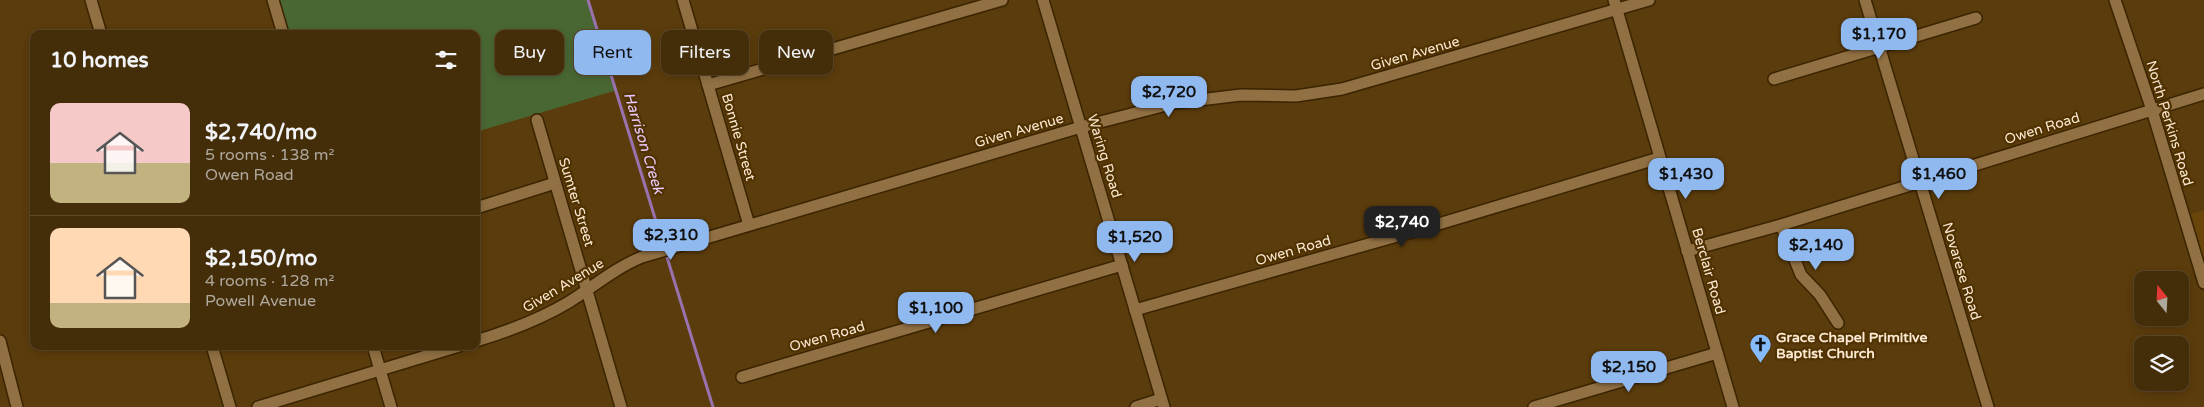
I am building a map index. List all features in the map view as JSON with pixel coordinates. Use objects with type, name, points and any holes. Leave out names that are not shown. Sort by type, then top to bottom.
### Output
[{"type":"street","points":[[91,0],[100,30]]},
{"type":"street","points":[[273,0],[282,30]]},
{"type":"street","name":"Bonnie Street","points":[[683,0],[749,226]]},
{"type":"street","points":[[708,85],[1002,0]]},
{"type":"street","name":"Waring Road","points":[[1043,0],[1163,403]]},
{"type":"street","name":"Given Avenue","points":[[480,340],[531,323],[587,290],[625,264],[651,254],[1081,127],[1174,104],[1241,95],[1296,96],[1342,89],[1615,5],[1649,0]]},
{"type":"street","name":"Novarese Road","points":[[1864,0],[1988,407]]},
{"type":"street","name":"North Perkins Road","points":[[2116,0],[2152,110],[2204,283]]},
{"type":"street","name":"Berclair Road","points":[[1615,5],[1733,407]]},
{"type":"street","points":[[1774,79],[1976,18]]},
{"type":"street","name":"Owen Road","points":[[1687,251],[1781,225],[2204,94]]},
{"type":"street","name":"Sumter Street","points":[[537,120],[621,407]]},
{"type":"street","name":"Owen Road","points":[[1136,310],[1422,229],[1659,158]]},
{"type":"street","points":[[480,207],[555,183]]},
{"type":"street","points":[[1781,225],[1801,275],[1820,296],[1838,324]]},
{"type":"street","name":"Owen Road","points":[[742,377],[1122,266]]},
{"type":"street","points":[[0,341],[17,407]]},
{"type":"street","points":[[213,350],[230,407]]},
{"type":"street","points":[[374,350],[391,407]]},
{"type":"street","points":[[258,407],[446,350]]},
{"type":"street","points":[[1534,407],[1717,353]]},
{"type":"street","points":[[1136,407],[1163,403]]},
{"type":"shaded area","points":[[2204,210],[2204,260],[2188,215]]},
{"type":"green space","points":[[279,0],[589,0],[598,30],[574,30],[574,75],[612,75],[617,90],[480,131],[480,30],[288,30]]},
{"type":"waterway","name":"Harrison Creek","points":[[588,0],[713,407]]},
{"type":"place","name":"Grace Chapel Primitive Baptist Church","points":[[1760,364]]}]
